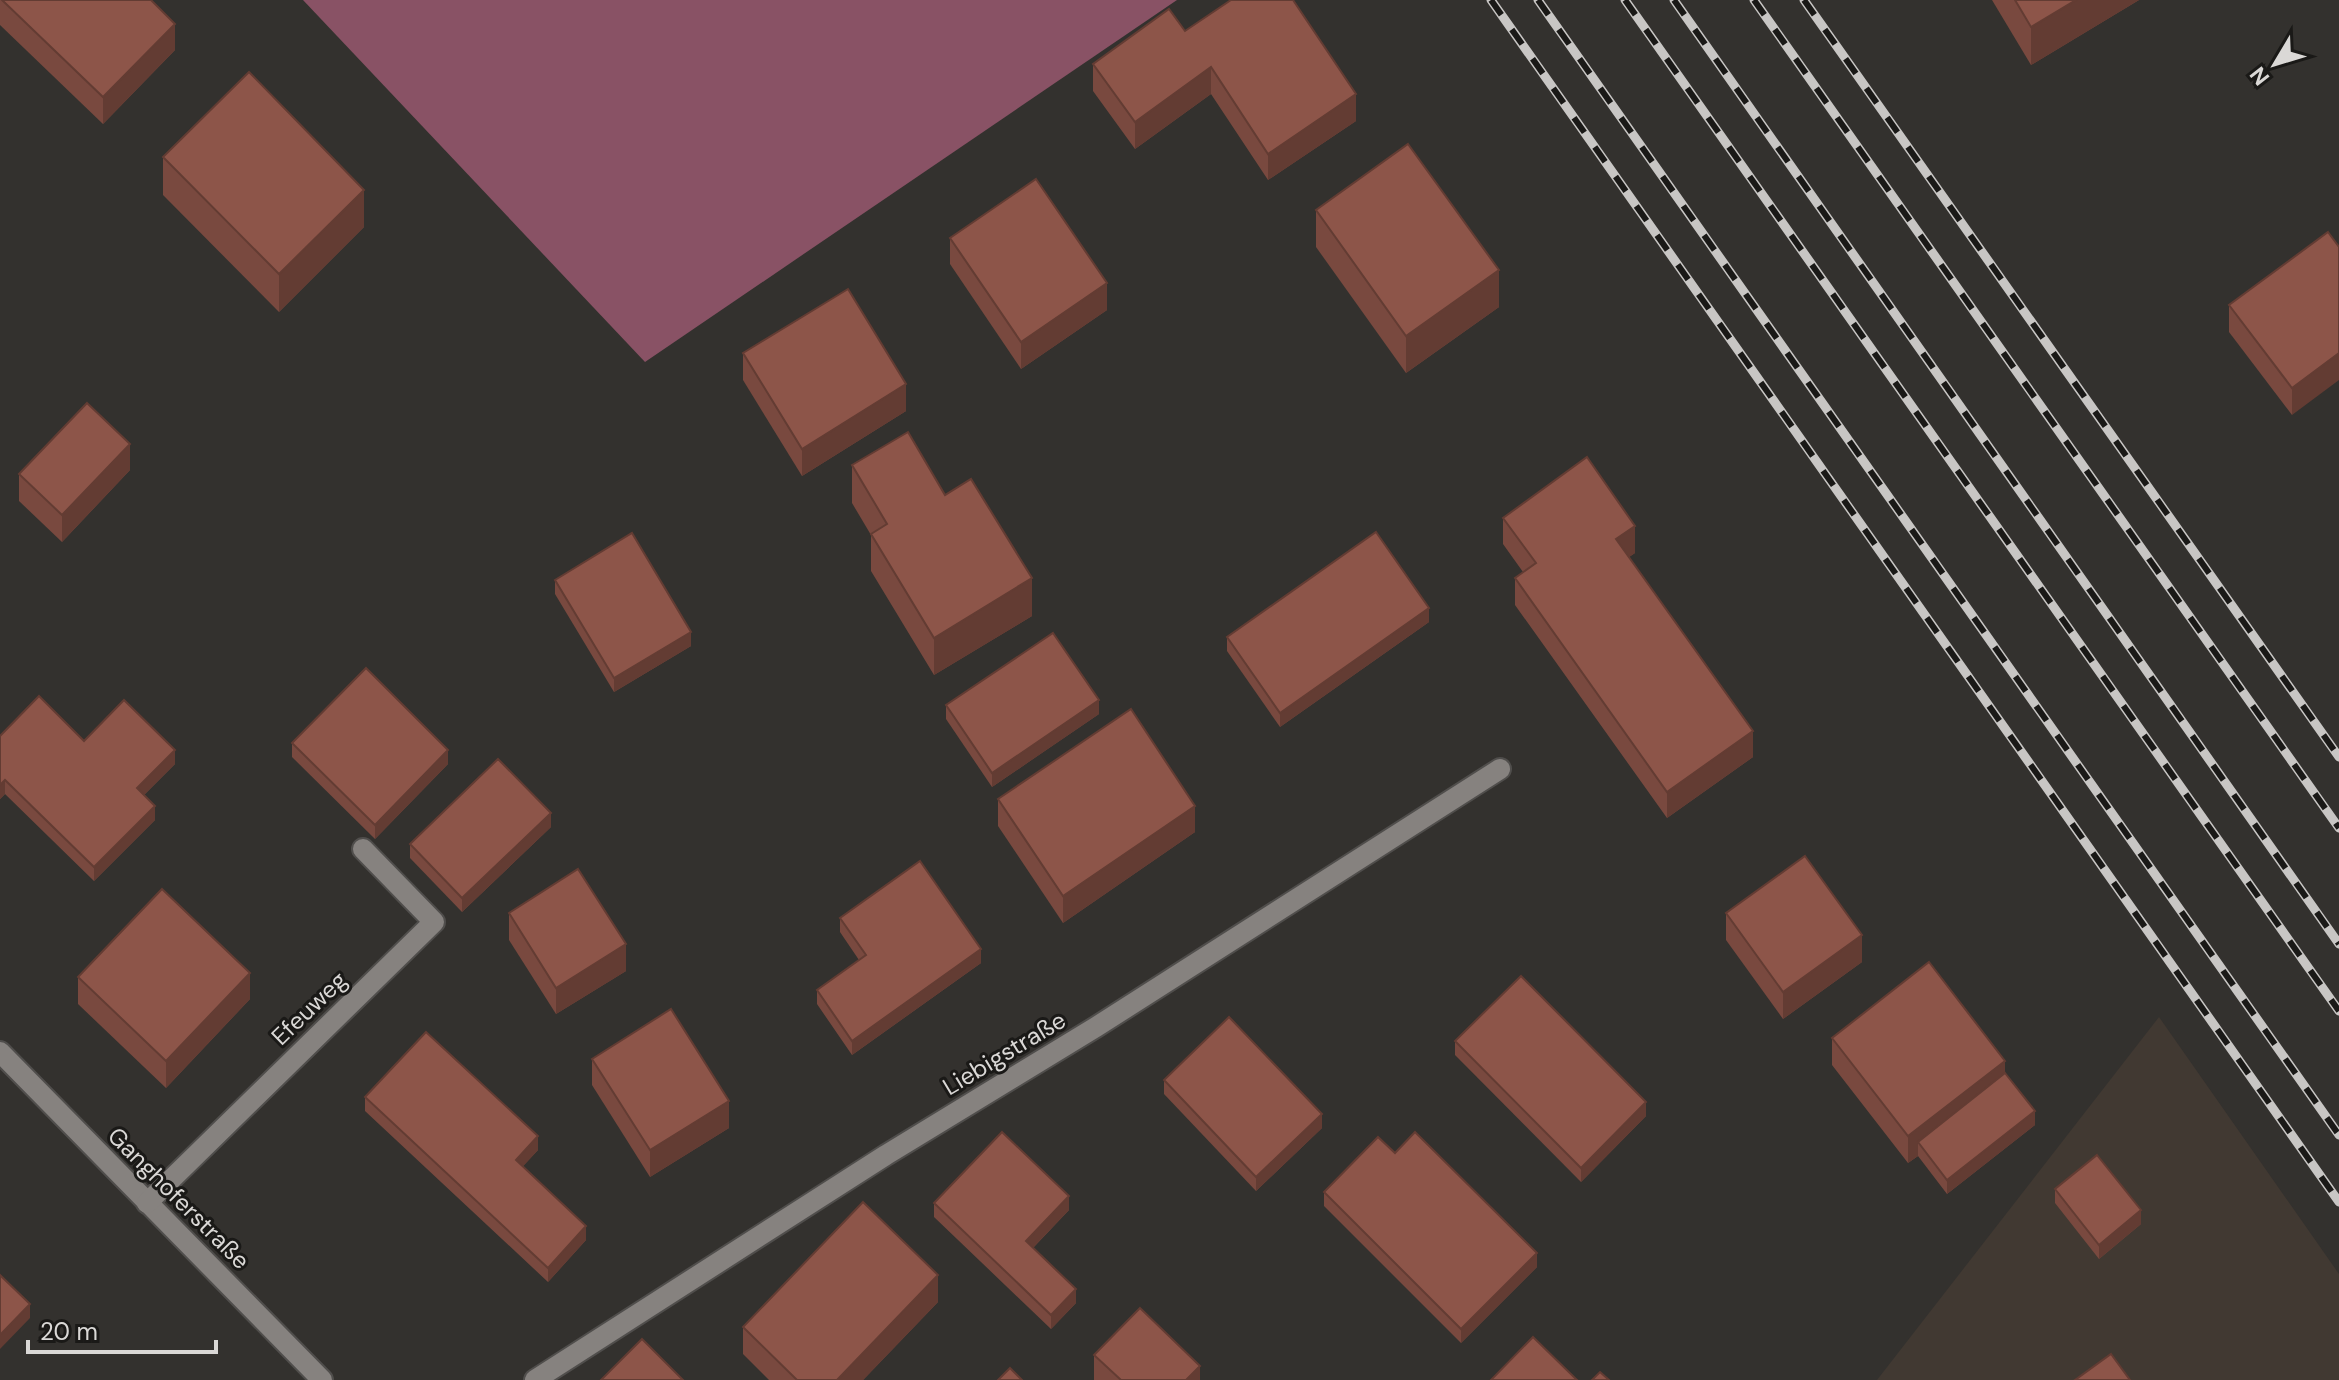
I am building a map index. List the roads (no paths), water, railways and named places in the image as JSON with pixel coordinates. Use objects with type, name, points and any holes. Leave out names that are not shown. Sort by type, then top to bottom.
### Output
[{"type":"street","name":"Liebigstraße","points":[[535,1380],[1500,769]]},
{"type":"street","name":"Efeuweg","points":[[147,1203],[434,922],[363,849]]},
{"type":"street","name":"Ganghoferstraße","points":[[0,1052],[322,1380]]},
{"type":"railway","points":[[1491,0],[2339,1202]]},
{"type":"railway","points":[[1538,0],[2339,1135]]},
{"type":"railway","points":[[1625,0],[2339,1011]]},
{"type":"railway","points":[[1674,0],[2339,944]]},
{"type":"railway","points":[[1754,0],[2339,828]]},
{"type":"railway","points":[[1804,0],[2339,757]]}]
